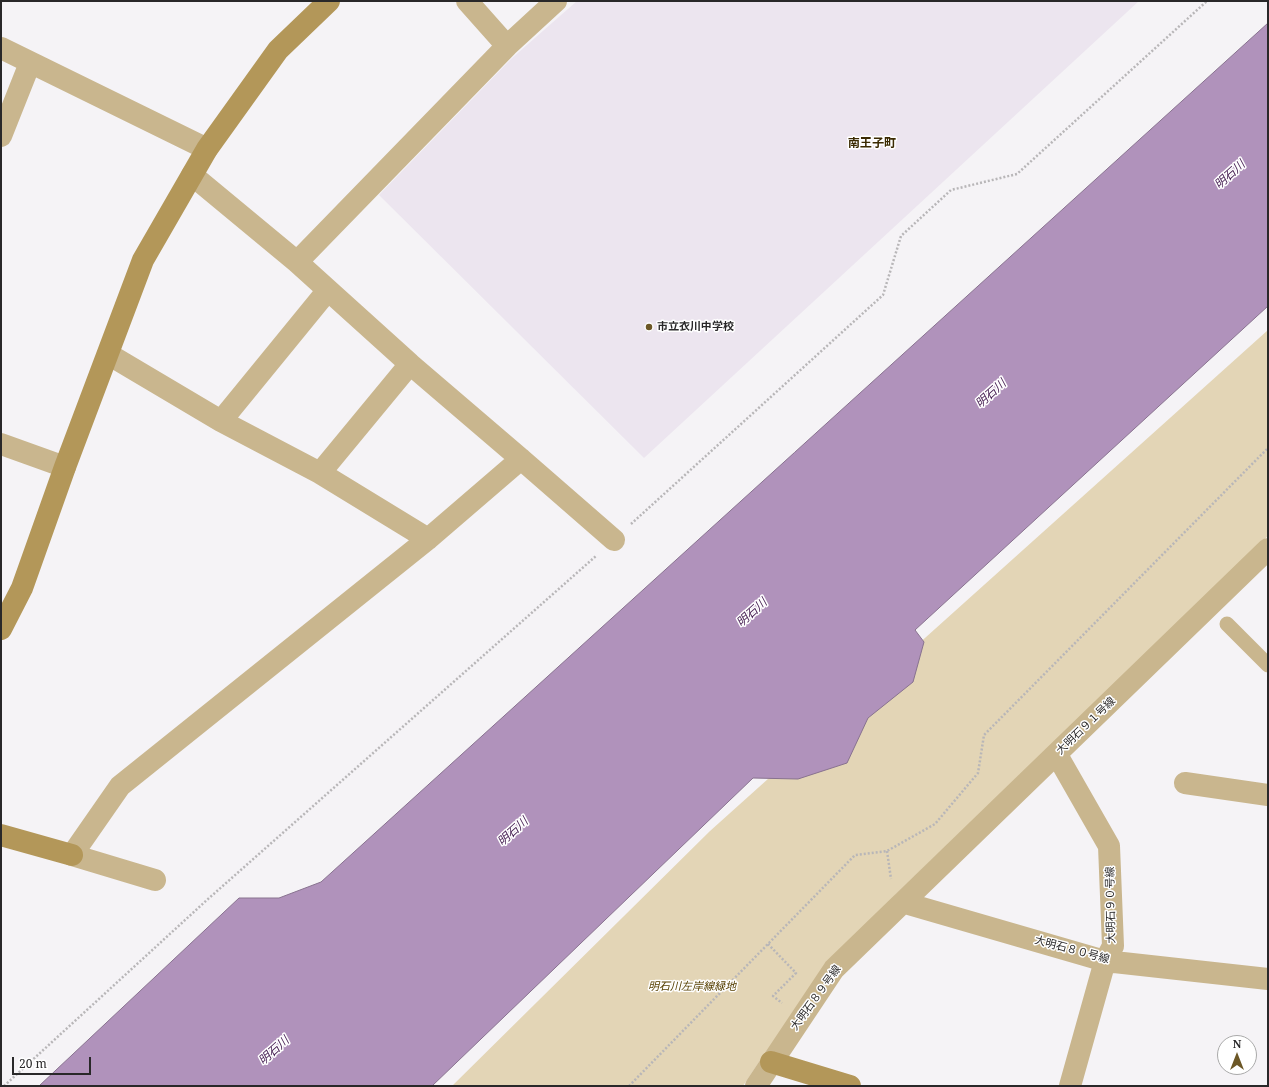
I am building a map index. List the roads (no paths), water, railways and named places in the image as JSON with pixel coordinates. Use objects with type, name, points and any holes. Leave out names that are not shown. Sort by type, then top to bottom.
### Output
[{"type":"street","points":[[1,629],[22,588],[65,467],[143,260],[206,149],[278,50],[329,1]]},
{"type":"street","points":[[467,1],[507,46]]},
{"type":"street","points":[[297,262],[507,46],[556,1]]},
{"type":"street","points":[[1,48],[206,149]]},
{"type":"street","points":[[1,136],[30,63]]},
{"type":"street","points":[[192,175],[297,262],[410,364],[522,459],[614,540]]},
{"type":"street","points":[[221,421],[328,290]]},
{"type":"street","points":[[108,354],[221,421],[320,473],[428,539]]},
{"type":"street","points":[[320,473],[410,364]]},
{"type":"street","points":[[1,444],[65,467]]},
{"type":"street","points":[[72,855],[120,786],[428,539],[522,459]]},
{"type":"street","name":"大明石９１号線","points":[[905,902],[1267,553]]},
{"type":"street","name":"大明石９０号線","points":[[1057,755],[1109,846],[1113,946],[1105,961],[1070,1086]]},
{"type":"street","points":[[1185,783],[1268,794]]},
{"type":"street","points":[[1,835],[155,880]]},
{"type":"street","name":"大明石８０号線","points":[[905,902],[1105,961],[1268,979]]},
{"type":"street","name":"大明石８９号線","points":[[756,1086],[834,969],[905,902]]},
{"type":"street","points":[[771,1062],[850,1086]]},
{"type":"lane","points":[[1227,624],[1268,665]]},
{"type":"water","name":"明石川","points":[[1268,23],[1268,306],[915,630],[924,642],[913,682],[868,718],[847,763],[798,779],[753,778],[432,1086],[39,1086],[239,898],[279,898],[321,882]]},
{"type":"place","name":"市立衣川中学校","points":[[649,327]]},
{"type":"district","name":"南王子町","points":[[872,144]]},
{"type":"park label","name":"明石川左岸線緑地","points":[[692,987]]}]
